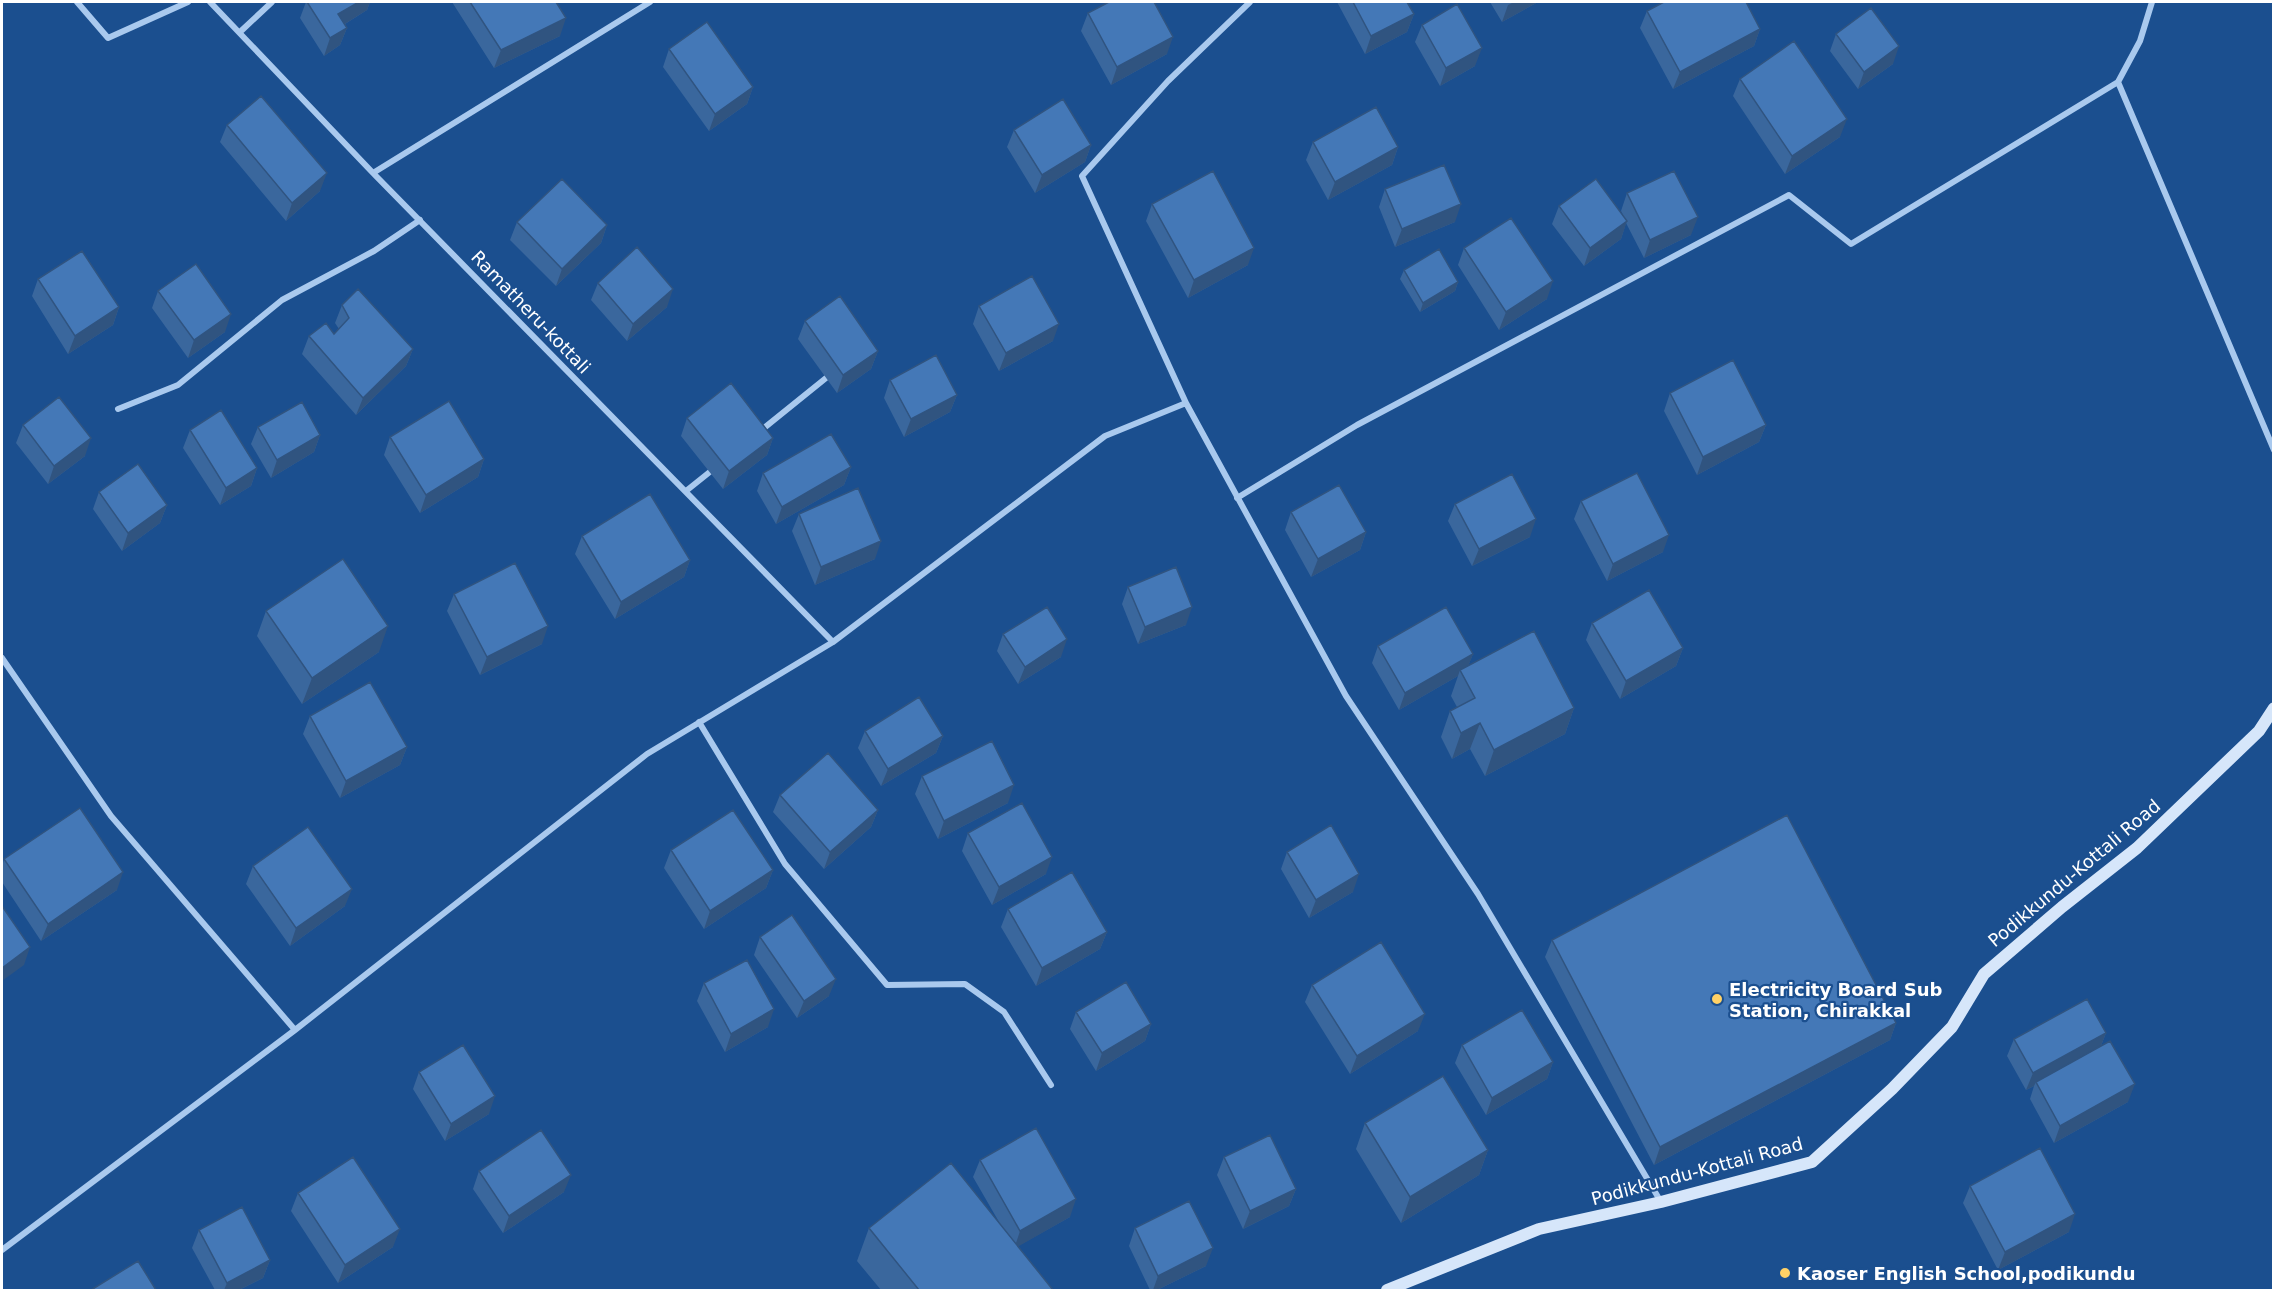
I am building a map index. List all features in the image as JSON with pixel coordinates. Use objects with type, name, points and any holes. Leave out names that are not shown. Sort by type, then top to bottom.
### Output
[{"type":"main road","name":"Podikkundu-Kottali Road","points":[[1387,1290],[1539,1229],[1661,1202],[1812,1162],[1892,1089],[1952,1027],[1984,974],[2062,907],[2137,848],[2259,731],[2274,708]]},
{"type":"street","points":[[78,2],[108,38],[188,2]]},
{"type":"street","name":"Ramatheru-kottali","points":[[210,2],[833,642]]},
{"type":"street","points":[[240,32],[272,2]]},
{"type":"street","points":[[373,172],[650,2]]},
{"type":"street","points":[[1250,2],[1168,81],[1082,176],[1186,403],[1346,696],[1479,894],[1661,1202]]},
{"type":"street","points":[[1237,498],[1357,425],[1789,195],[1851,244],[2118,82],[2140,42],[2152,2]]},
{"type":"street","points":[[2118,82],[2274,450]]},
{"type":"street","points":[[118,409],[178,385],[282,300],[374,251],[420,220]]},
{"type":"street","points":[[751,438],[826,378]]},
{"type":"street","points":[[2,1250],[295,1030],[647,754],[833,642],[1105,436],[1186,403]]},
{"type":"street","points":[[686,491],[723,461]]},
{"type":"street","points":[[2,658],[111,816],[295,1030]]},
{"type":"street","points":[[699,722],[785,864],[887,985],[965,984],[1004,1012],[1051,1085]]},
{"type":"building","points":[[307,2],[359,2],[338,14],[347,28],[330,38]]},
{"type":"building","points":[[470,2],[556,2],[566,18],[501,50]]},
{"type":"building","points":[[1109,2],[1154,2],[1173,37],[1117,67],[1088,13]]},
{"type":"building","points":[[1353,2],[1407,2],[1414,14],[1371,36]]},
{"type":"building","points":[[1664,2],[1746,2],[1760,29],[1680,72],[1647,11]]},
{"type":"building","points":[[1457,4],[1482,48],[1446,68],[1422,25]]},
{"type":"building","points":[[1871,8],[1899,46],[1864,72],[1836,34]]},
{"type":"building","points":[[707,22],[753,87],[715,114],[669,49]]},
{"type":"building","points":[[1794,41],[1847,119],[1792,156],[1740,79]]},
{"type":"building","points":[[261,96],[327,173],[292,203],[227,125]]},
{"type":"building","points":[[1063,99],[1091,145],[1042,175],[1014,130]]},
{"type":"building","points":[[1376,107],[1398,147],[1335,182],[1313,142]]},
{"type":"building","points":[[1444,165],[1461,204],[1402,229],[1385,189]]},
{"type":"building","points":[[1213,171],[1254,248],[1194,280],[1152,204]]},
{"type":"building","points":[[1674,171],[1698,217],[1650,240],[1627,193]]},
{"type":"building","points":[[562,179],[607,225],[562,269],[517,222]]},
{"type":"building","points":[[1596,179],[1627,221],[1590,248],[1559,206]]},
{"type":"building","points":[[1511,218],[1553,281],[1506,312],[1464,248]]},
{"type":"building","points":[[637,247],[673,289],[633,324],[598,283]]},
{"type":"building","points":[[1439,249],[1458,282],[1423,303],[1404,270]]},
{"type":"building","points":[[82,251],[119,307],[75,336],[38,279]]},
{"type":"building","points":[[196,264],[231,314],[194,340],[158,291]]},
{"type":"building","points":[[1032,276],[1059,324],[1006,353],[979,306]]},
{"type":"building","points":[[358,289],[413,349],[363,398],[309,336],[326,323],[334,334],[349,318],[342,305]]},
{"type":"building","points":[[840,296],[878,351],[843,375],[805,321]]},
{"type":"building","points":[[936,355],[957,395],[911,419],[890,380]]},
{"type":"building","points":[[1733,360],[1766,425],[1703,457],[1670,393]]},
{"type":"building","points":[[731,383],[773,438],[729,471],[687,418]]},
{"type":"building","points":[[59,397],[91,438],[54,466],[23,425]]},
{"type":"building","points":[[449,401],[484,459],[426,495],[390,437]]},
{"type":"building","points":[[302,402],[320,435],[277,460],[258,427]]},
{"type":"building","points":[[221,410],[257,468],[226,488],[190,430]]},
{"type":"building","points":[[831,434],[851,467],[782,507],[763,473]]},
{"type":"building","points":[[138,464],[167,505],[128,533],[99,492]]},
{"type":"building","points":[[1637,473],[1669,535],[1613,564],[1581,501]]},
{"type":"building","points":[[1512,474],[1536,519],[1479,549],[1455,504]]},
{"type":"building","points":[[1339,485],[1366,532],[1318,559],[1291,512]]},
{"type":"building","points":[[858,488],[881,541],[821,567],[799,514]]},
{"type":"building","points":[[650,494],[690,560],[621,602],[582,536]]},
{"type":"building","points":[[343,559],[388,626],[312,678],[266,611]]},
{"type":"building","points":[[515,563],[548,626],[487,657],[454,594]]},
{"type":"building","points":[[1176,567],[1192,607],[1145,627],[1128,587]]},
{"type":"building","points":[[1649,590],[1683,648],[1626,681],[1592,623]]},
{"type":"building","points":[[1047,607],[1067,639],[1025,667],[1003,634]]},
{"type":"building","points":[[1446,607],[1473,654],[1405,693],[1378,646]]},
{"type":"building","points":[[1534,631],[1574,708],[1494,750],[1480,723],[1461,733],[1450,711],[1475,698],[1460,670]]},
{"type":"building","points":[[370,682],[407,747],[346,781],[310,716]]},
{"type":"building","points":[[919,697],[943,736],[888,769],[865,731]]},
{"type":"building","points":[[992,741],[1014,785],[944,821],[922,776]]},
{"type":"building","points":[[828,753],[878,810],[830,852],[780,795]]},
{"type":"building","points":[[1022,803],[1052,857],[999,887],[968,833]]},
{"type":"building","points":[[80,808],[123,872],[48,924],[4,859]]},
{"type":"building","points":[[733,810],[773,870],[710,911],[671,850]]},
{"type":"building","name":"Electricity Board Sub Station, Chirakkal","points":[[1787,815],[1896,1023],[1660,1147],[1552,940]]},
{"type":"building","points":[[1331,825],[1359,874],[1316,900],[1287,852]]},
{"type":"building","points":[[308,827],[352,889],[296,928],[253,866]]},
{"type":"building","points":[[1072,872],[1107,932],[1042,968],[1008,909]]},
{"type":"building","points":[[2,906],[30,947],[2,968]]},
{"type":"building","points":[[792,915],[836,979],[804,1001],[760,937]]},
{"type":"building","points":[[1381,942],[1425,1014],[1357,1056],[1312,985]]},
{"type":"building","points":[[747,960],[774,1009],[731,1034],[704,983]]},
{"type":"building","points":[[1126,982],[1151,1024],[1102,1053],[1076,1012]]},
{"type":"building","points":[[2087,999],[2106,1033],[2033,1073],[2014,1039]]},
{"type":"building","points":[[1522,1010],[1553,1062],[1492,1098],[1462,1045]]},
{"type":"building","points":[[2110,1041],[2135,1084],[2060,1126],[2036,1082]]},
{"type":"building","points":[[463,1045],[495,1096],[451,1124],[419,1072]]},
{"type":"building","points":[[1443,1076],[1488,1150],[1410,1197],[1365,1123]]},
{"type":"building","points":[[1036,1128],[1076,1199],[1020,1231],[980,1160]]},
{"type":"building","points":[[541,1130],[571,1175],[509,1216],[479,1171]]},
{"type":"building","points":[[1270,1135],[1296,1189],[1250,1211],[1224,1157]]},
{"type":"building","points":[[2040,1148],[2075,1214],[2005,1252],[1970,1186]]},
{"type":"building","points":[[353,1157],[400,1229],[345,1265],[298,1193]]},
{"type":"building","points":[[951,1163],[1053,1290],[919,1290],[869,1228]]},
{"type":"building","points":[[1189,1201],[1213,1248],[1158,1276],[1135,1228]]},
{"type":"building","points":[[242,1207],[270,1260],[227,1283],[199,1230]]},
{"type":"building","points":[[138,1261],[156,1290],[91,1290]]},
{"type":"place","name":"Electricity Board Sub Station, Chirakkal","points":[[1717,999]]},
{"type":"place","name":"Kaoser English School,podikundu","points":[[1785,1273]]}]
